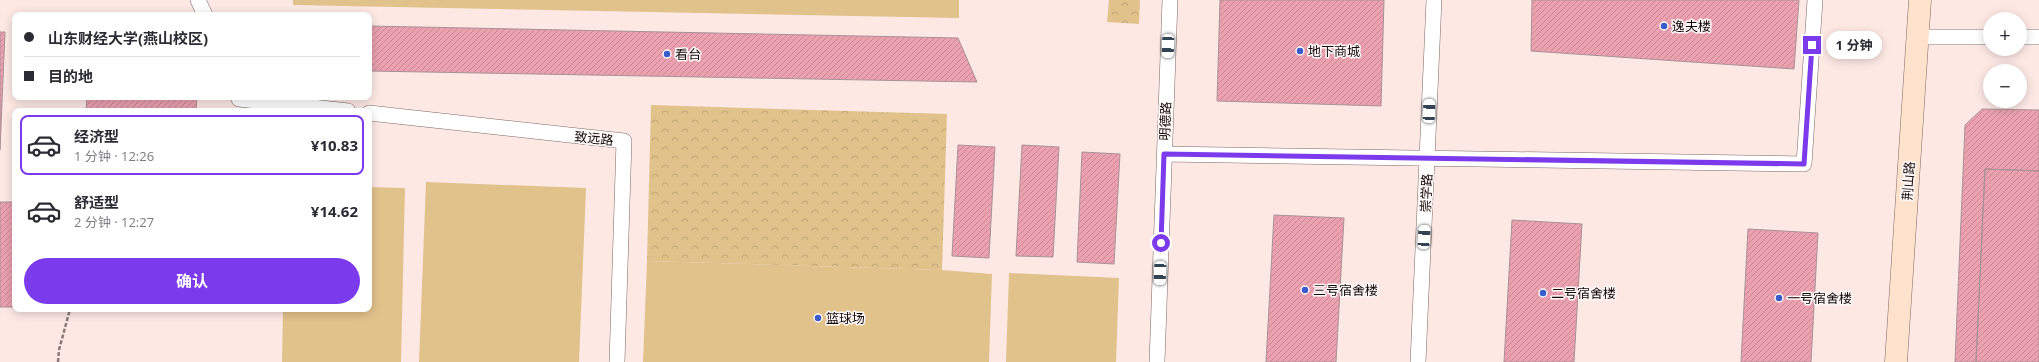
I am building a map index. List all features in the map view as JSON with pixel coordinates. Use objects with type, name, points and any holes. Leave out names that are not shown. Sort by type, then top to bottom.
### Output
[{"type":"main road","name":"荆山路","points":[[1896,362],[1920,0]]},
{"type":"lane","points":[[198,0],[203,12]]},
{"type":"lane","name":"明德路","points":[[1157,362],[1170,0]]},
{"type":"lane","name":"崇学路","points":[[1418,362],[1434,0]]},
{"type":"lane","points":[[1164,154],[1804,164],[1816,0]]},
{"type":"lane","points":[[1918,37],[1983,37]]},
{"type":"lane","points":[[2027,37],[2039,37]]},
{"type":"lane","points":[[248,100],[321,108]]},
{"type":"lane","name":"致远路","points":[[372,113],[624,141],[617,362]]},
{"type":"path","points":[[58,362],[59,350],[69,312]]},
{"type":"green space","points":[[293,0],[959,0],[959,18],[293,5]]},
{"type":"green space","points":[[1109,0],[1140,0],[1139,24],[1107,22]]},
{"type":"green space","points":[[651,105],[947,114],[942,270],[647,261]]},
{"type":"green space","points":[[426,182],[586,188],[579,362],[419,362]]},
{"type":"green space","points":[[372,187],[405,188],[401,362],[282,362],[283,312],[372,312]]},
{"type":"green space","name":"篮球场","points":[[647,261],[942,270],[992,274],[989,362],[643,362]]},
{"type":"green space","points":[[1009,273],[1119,278],[1116,362],[1006,362]]},
{"type":"building","name":"地下商城","points":[[1220,0],[1384,0],[1381,106],[1217,101]]},
{"type":"building","name":"逸夫楼","points":[[1532,0],[1799,0],[1794,69],[1531,51]]},
{"type":"building","name":"看台","points":[[372,26],[958,38],[977,82],[372,71]]},
{"type":"building","points":[[0,32],[5,32],[0,150]]},
{"type":"building","points":[[87,100],[197,100],[196,108],[86,108]]},
{"type":"building","points":[[1982,109],[2039,110],[2039,171],[1985,169],[1976,362],[1955,362],[1965,125]]},
{"type":"building","points":[[958,145],[995,147],[989,258],[952,256]]},
{"type":"building","points":[[1022,145],[1059,147],[1053,257],[1016,256]]},
{"type":"building","points":[[1082,152],[1120,154],[1114,264],[1077,262]]},
{"type":"building","points":[[1985,169],[2039,171],[2039,362],[1976,362]]},
{"type":"building","points":[[0,202],[12,202],[12,307],[0,307]]},
{"type":"building","name":"三号宿舍楼","points":[[1274,215],[1344,218],[1336,362],[1266,362]]},
{"type":"building","name":"二号宿舍楼","points":[[1512,220],[1582,224],[1574,362],[1504,362]]},
{"type":"building","name":"一号宿舍楼","points":[[1748,229],[1818,233],[1811,362],[1741,362]]},
{"type":"place","name":"逸夫楼","points":[[1664,26]]},
{"type":"place","name":"地下商城","points":[[1300,51]]},
{"type":"place","name":"看台","points":[[667,54]]},
{"type":"place","name":"三号宿舍楼","points":[[1305,290]]},
{"type":"place","name":"二号宿舍楼","points":[[1543,293]]},
{"type":"place","name":"一号宿舍楼","points":[[1779,298]]},
{"type":"place","name":"篮球场","points":[[818,318]]},
{"type":"route","points":[[1161,243],[1164,154],[1804,164],[1812,45]]}]
